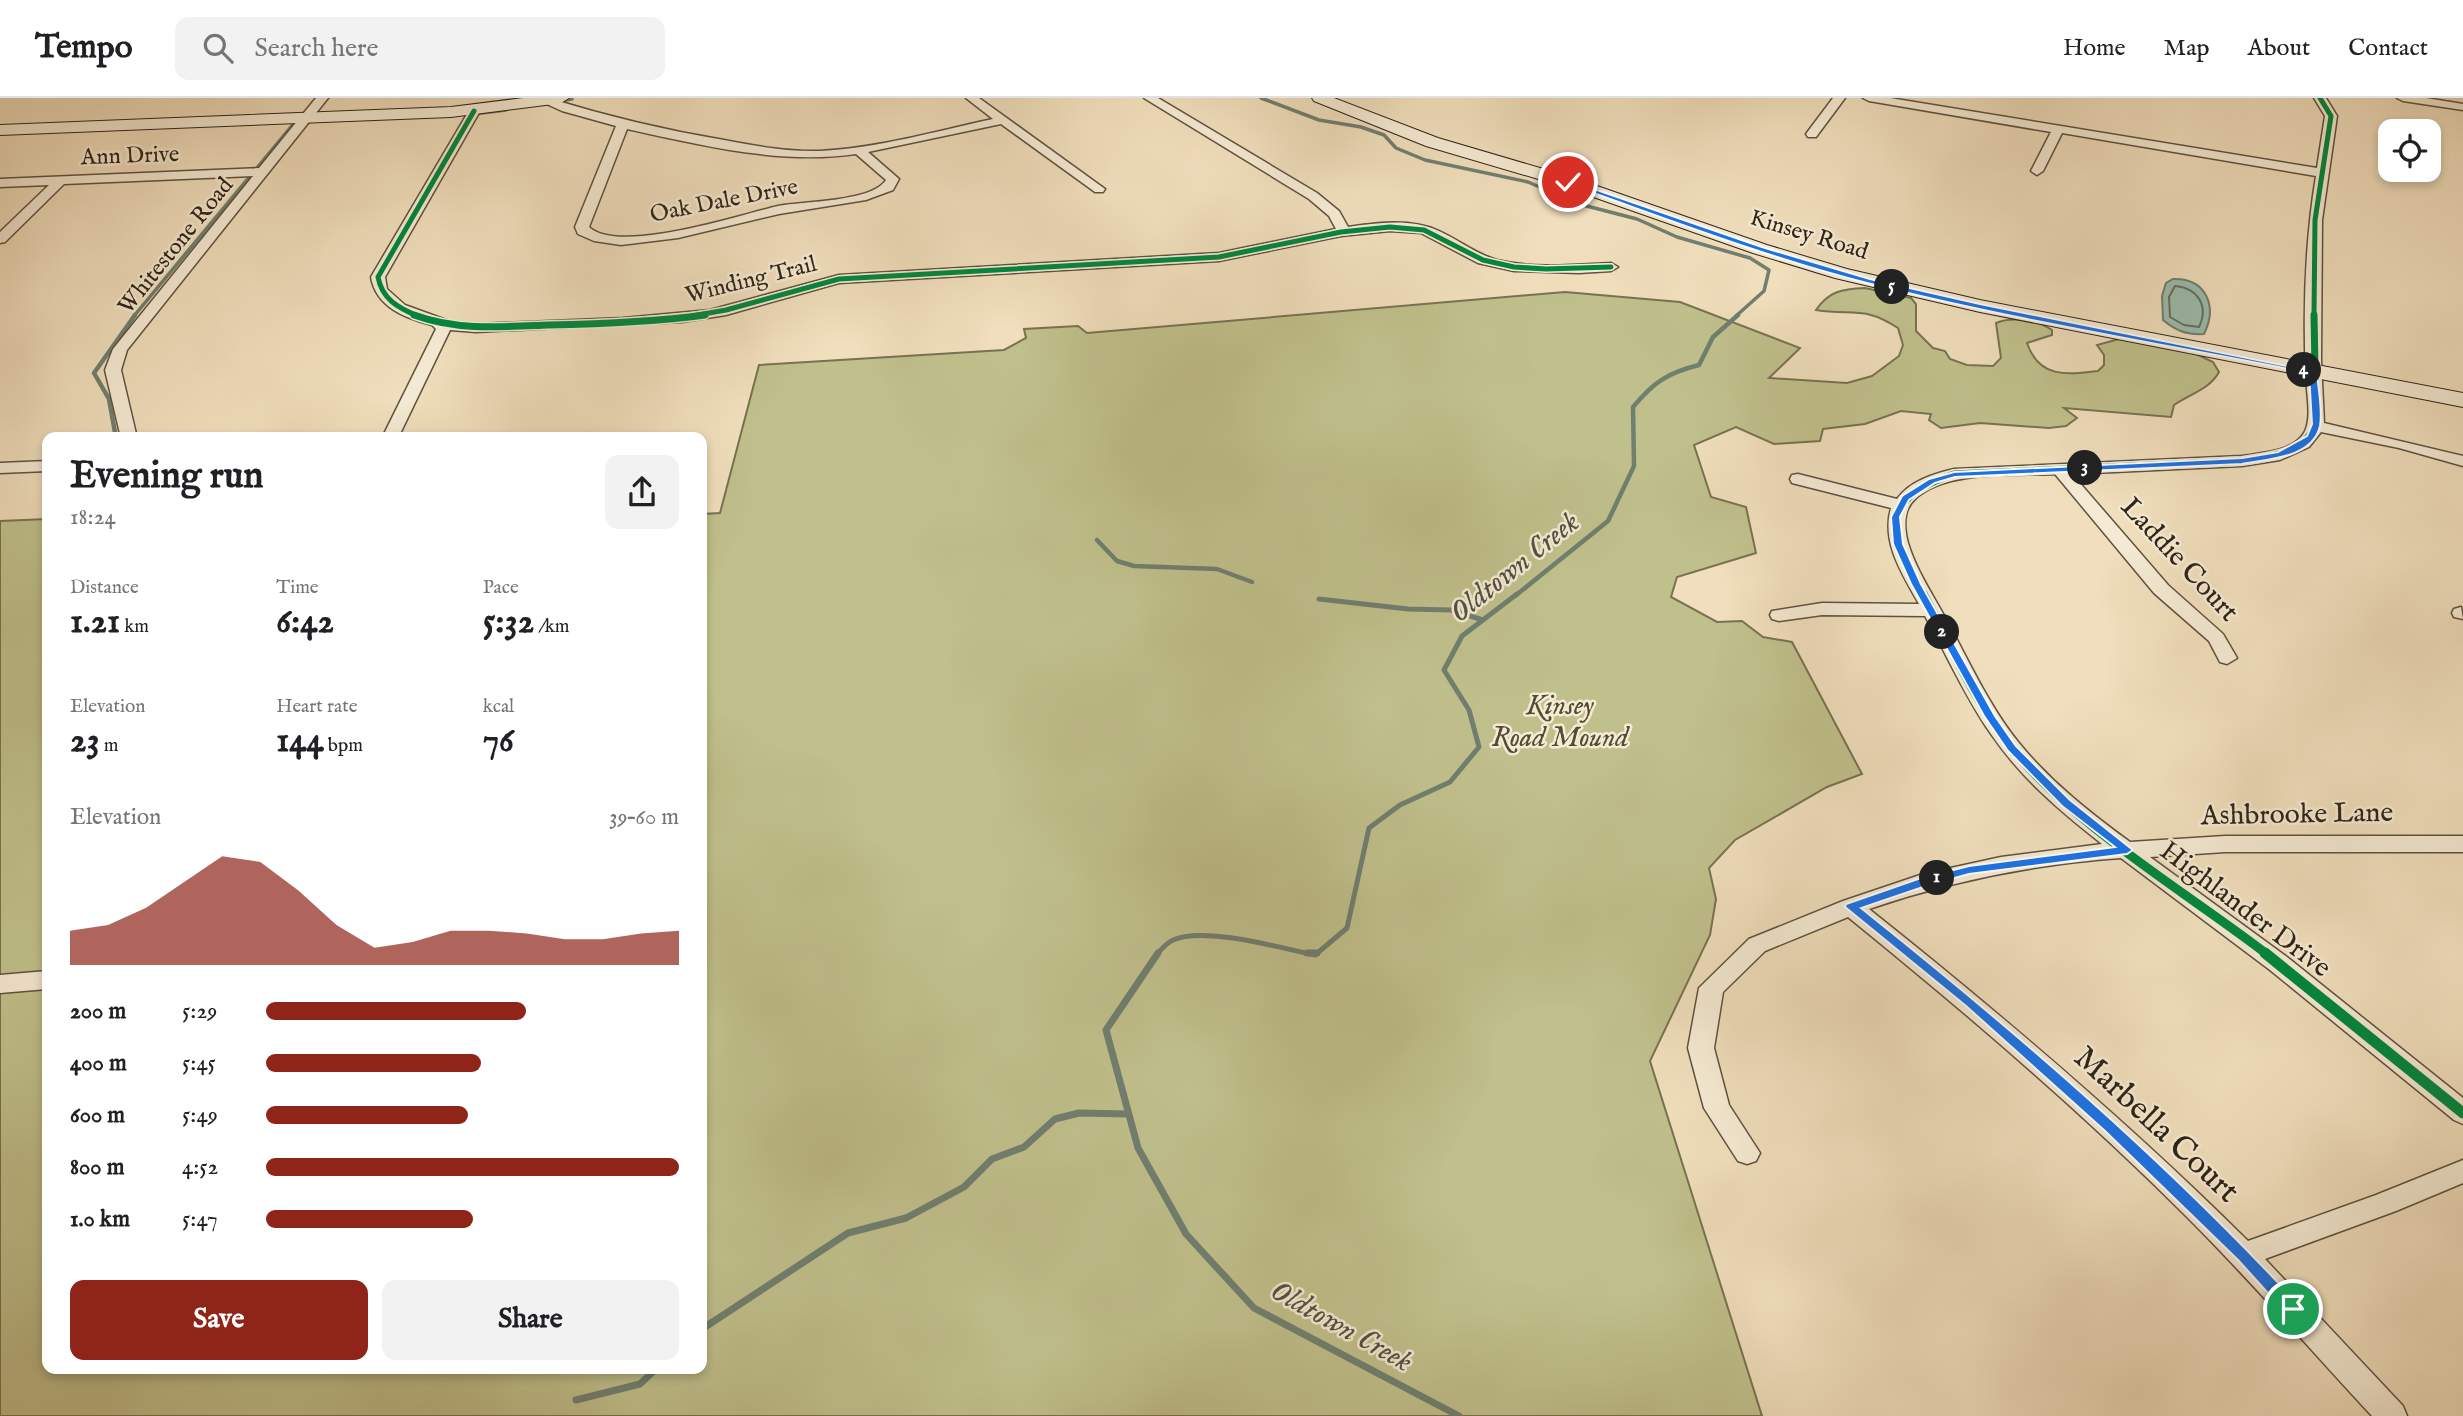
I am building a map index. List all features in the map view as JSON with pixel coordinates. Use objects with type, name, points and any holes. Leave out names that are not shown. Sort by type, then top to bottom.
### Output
[{"type":"street","name":"Whitestone Road","points":[[128,432],[113,370],[120,349],[322,98]]},
{"type":"street","points":[[972,98],[1099,189]]},
{"type":"street","points":[[1150,98],[1313,196],[1334,214],[1344,232]]},
{"type":"street","name":"Kinsey Road","points":[[1320,98],[1432,142],[1568,182],[1825,269],[1957,301],[2463,400]]},
{"type":"street","points":[[1812,134],[1839,98]]},
{"type":"street","points":[[1869,98],[2322,173]]},
{"type":"street","points":[[1798,478],[1900,505],[1912,492],[1932,481],[1954,474],[2263,458],[2304,444],[2311,438],[2315,426],[2315,218],[2331,116],[2328,106],[2320,98]]},
{"type":"street","points":[[2403,98],[2463,107]]},
{"type":"street","points":[[0,130],[474,111],[554,99],[586,117],[622,125],[785,154],[827,154],[1003,120]]},
{"type":"street","name":"Winding Trail","points":[[474,111],[378,277],[378,288],[387,299],[438,324],[476,328],[703,315],[839,279],[1219,257],[1255,252],[1344,232],[1421,229],[1468,254],[1506,265],[1545,270],[1611,267]]},
{"type":"street","name":"Oak Dale Drive","points":[[622,125],[582,227],[593,237],[615,239],[678,234],[790,207],[872,197],[885,191],[893,183],[893,179],[859,149]]},
{"type":"street","points":[[2037,171],[2057,129]]},
{"type":"street","name":"Ann Drive","points":[[0,183],[262,172]]},
{"type":"street","points":[[0,239],[61,180]]},
{"type":"street","points":[[393,432],[443,332],[443,328],[438,324]]},
{"type":"street","points":[[2315,426],[2411,446],[2463,461]]},
{"type":"street","points":[[0,468],[42,466]]},
{"type":"street","name":"Laddie Court","points":[[2060,470],[2161,589],[2212,633],[2225,650],[2227,658]]},
{"type":"street","name":"Highlander Drive","points":[[1900,505],[1896,517],[1898,544],[1989,716],[2012,748],[2066,803],[2303,981],[2463,1113]]},
{"type":"street","points":[[1779,615],[1822,609],[1931,610]]},
{"type":"street","name":"Ashbrooke Lane","points":[[1747,1153],[1717,1108],[1701,1048],[1711,988],[1757,945],[1851,907],[1923,882],[1969,870],[2127,850],[2225,844],[2463,844]]},
{"type":"street","name":"Marbella Court","points":[[1851,907],[1970,1003],[2101,1118],[2243,1255],[2392,1416]]},
{"type":"street","points":[[0,985],[42,981]]},
{"type":"street","points":[[2243,1255],[2386,1203],[2463,1171]]},
{"type":"green space","name":"Kinsey Road Mound","points":[[1865,288],[1911,298],[1916,304],[1916,331],[1933,348],[1945,351],[1950,359],[1967,365],[1993,366],[2001,358],[1996,323],[2025,320],[2052,330],[2052,335],[2027,343],[2039,363],[2055,372],[2098,371],[2104,365],[2104,355],[2097,345],[2119,339],[2192,352],[2213,362],[2219,372],[2205,387],[2174,405],[2171,417],[2064,408],[2077,418],[2066,426],[2049,428],[1980,423],[1941,428],[1929,420],[1931,414],[1901,411],[1865,424],[1823,429],[1820,441],[1774,444],[1736,427],[1694,445],[1711,497],[1746,507],[1756,553],[1677,577],[1671,597],[1717,622],[1742,621],[1763,637],[1792,642],[1862,774],[1827,787],[1735,840],[1709,868],[1716,899],[1710,935],[1650,1061],[1762,1416],[0,1416],[0,521],[42,519],[42,1374],[707,1374],[707,514],[720,513],[759,365],[1004,350],[1026,338],[1024,329],[1078,326],[1087,333],[1565,292],[1680,302],[1800,348],[1769,378],[1847,383],[1872,376],[1899,356],[1903,345],[1898,328],[1875,316],[1816,310],[1831,295],[1849,289]]},
{"type":"water","points":[[2173,279],[2194,283],[2206,296],[2210,313],[2204,334],[2182,331],[2163,320],[2162,296],[2166,283]]},
{"type":"waterway","name":"Oldtown Creek","points":[[1261,98],[1319,120],[1361,127],[1384,135],[1396,148],[1425,160],[1528,182],[1579,204],[1637,219],[1677,237],[1750,258],[1769,270],[1764,291],[1736,316]]},
{"type":"waterway","points":[[560,101],[572,99]]},
{"type":"waterway","points":[[474,114],[506,110]]},
{"type":"waterway","points":[[134,316],[295,122],[300,121]]},
{"type":"waterway","points":[[115,432],[109,399],[94,373],[135,315]]},
{"type":"waterway","name":"Oldtown Creek","points":[[1515,596],[1608,521],[1634,466],[1633,407],[1662,380],[1678,371],[1699,365],[1713,337],[1738,315]]},
{"type":"waterway","points":[[1097,540],[1117,561],[1134,566],[1217,569],[1252,582]]},
{"type":"waterway","name":"Oldtown Creek","points":[[1483,620],[1517,594]]},
{"type":"waterway","points":[[1319,599],[1408,609],[1451,610],[1483,620]]},
{"type":"waterway","name":"Oldtown Creek","points":[[1158,953],[1173,940],[1203,935],[1315,955],[1347,928],[1369,828],[1400,805],[1450,782],[1479,747],[1469,710],[1444,670],[1462,636],[1483,620]]},
{"type":"waterway","name":"Oldtown Creek","points":[[1158,953],[1106,1030],[1138,1148],[1186,1234],[1254,1308],[1459,1416]]},
{"type":"waterway","name":"Oldtown Creek","points":[[1307,953],[1317,953]]},
{"type":"waterway","points":[[707,1326],[848,1233],[906,1218],[964,1187],[992,1159],[1024,1147],[1055,1119],[1079,1113],[1128,1114]]},
{"type":"waterway","points":[[576,1400],[640,1384],[651,1374]]},
{"type":"cycle path","points":[[2320,98],[2331,116],[2315,220],[2313,360],[2316,423],[2311,437],[2280,455],[2242,461],[1954,474],[1927,483],[1909,495],[1899,509],[1896,524],[1898,542],[1915,581],[1987,713],[2033,773],[2108,838],[2215,915],[2463,1113]]},
{"type":"cycle path","points":[[474,111],[378,277],[380,289],[388,300],[400,309],[449,325],[476,328],[682,318],[710,314],[839,279],[1219,257],[1341,232],[1390,227],[1424,230],[1483,260],[1514,267],[1611,267]]},
{"type":"route","points":[[1568,182],[1760,249],[1868,281],[2313,372],[2316,424],[2311,438],[2280,455],[2242,461],[1954,474],[1932,481],[1905,498],[1896,517],[1898,544],[1916,584],[1989,716],[2012,748],[2066,803],[2127,850],[1969,870],[1923,882],[1851,907],[1970,1003],[2110,1126],[2243,1255],[2293,1309]]}]
